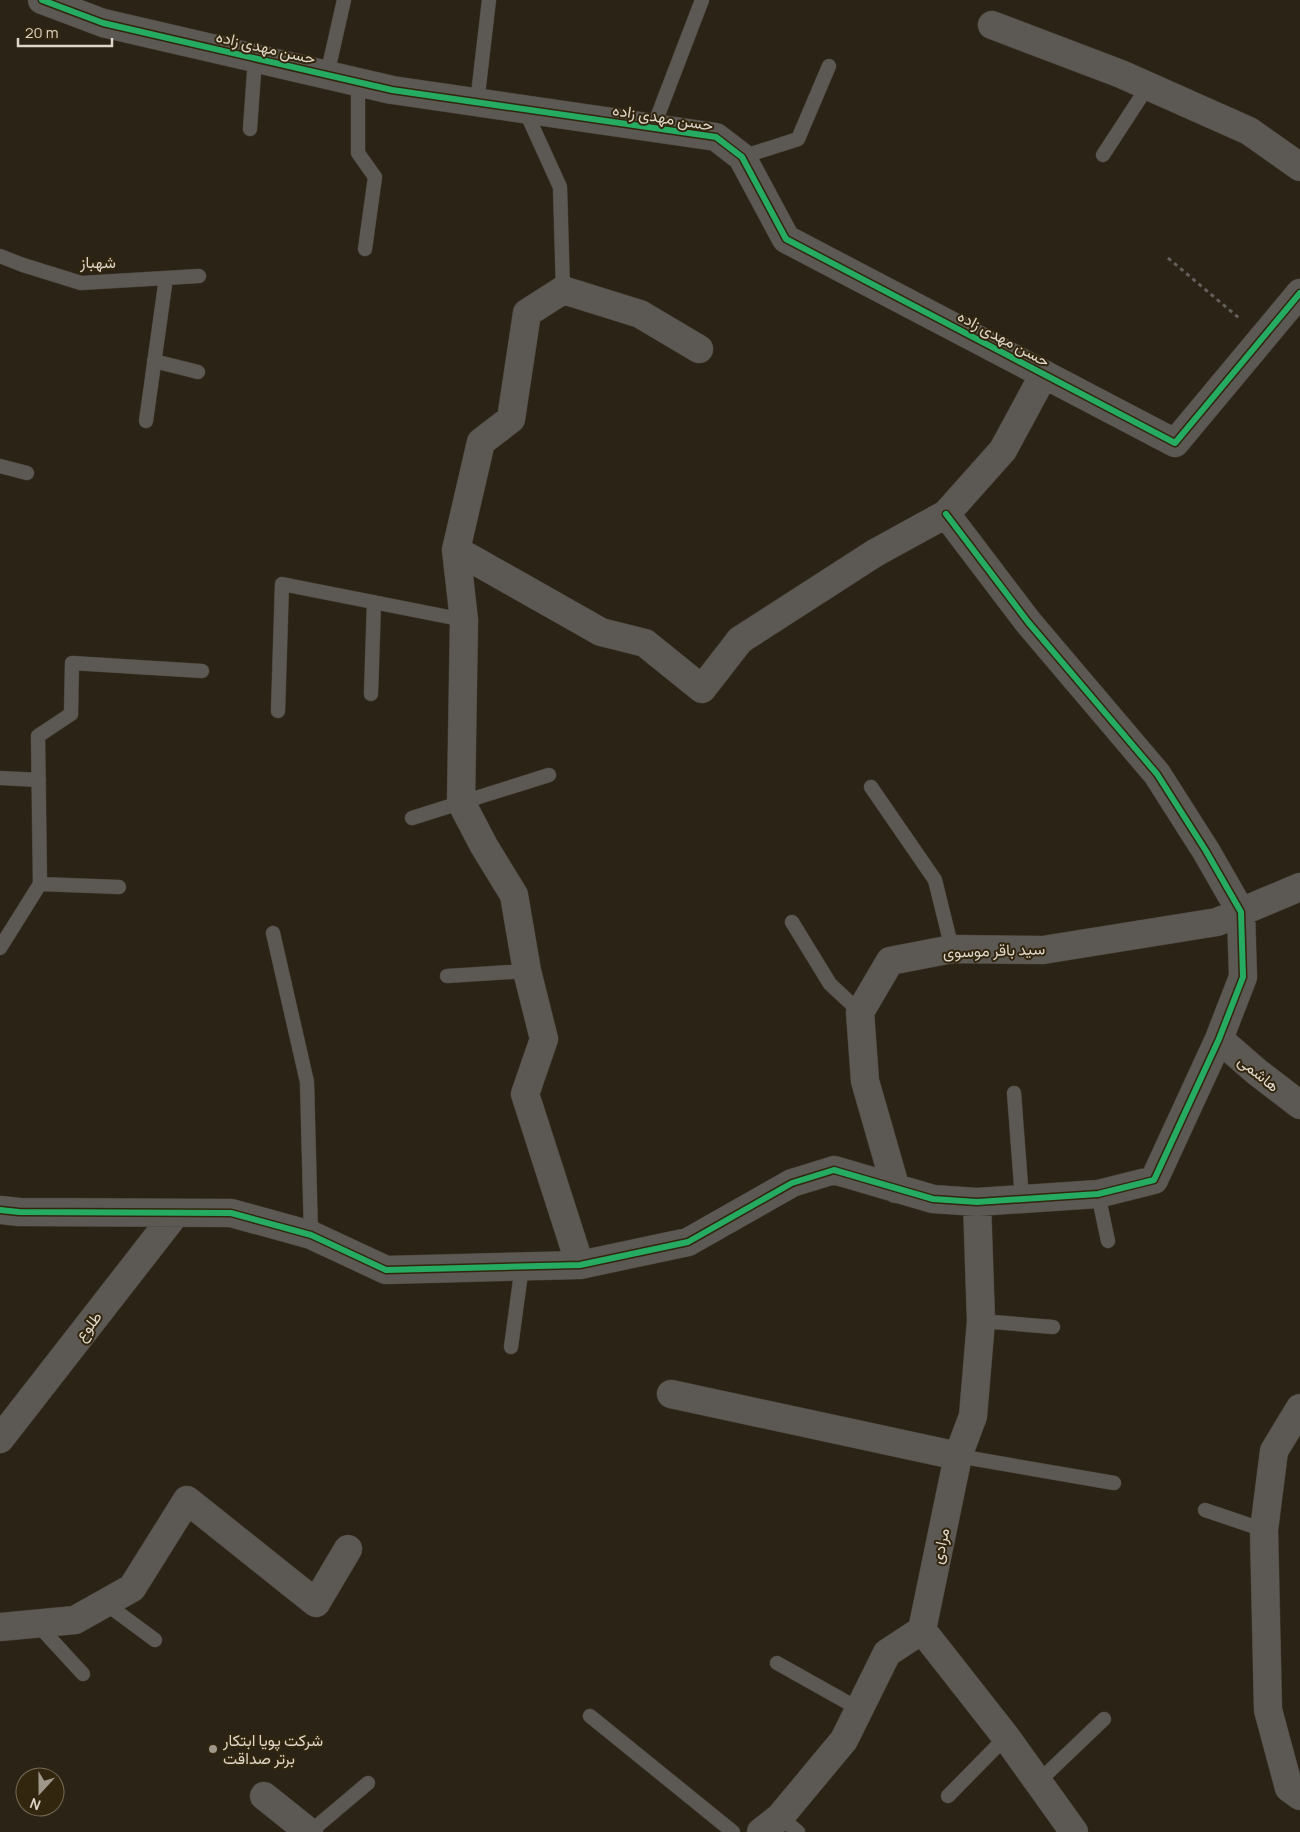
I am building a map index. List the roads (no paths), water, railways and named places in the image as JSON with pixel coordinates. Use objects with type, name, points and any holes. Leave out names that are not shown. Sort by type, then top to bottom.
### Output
[{"type":"street","name":"حسن مهدی زاده","points":[[42,0],[103,23],[392,90],[716,137],[742,157],[786,239],[1175,443],[1300,293]]},
{"type":"street","points":[[992,25],[1148,86],[1249,131],[1300,167]]},
{"type":"street","points":[[580,1265],[526,1094],[544,1039],[527,972],[514,894],[484,846],[461,802],[464,620],[456,550],[481,442],[511,419],[527,313],[563,290],[640,314],[699,349]]},
{"type":"street","points":[[456,550],[601,632],[644,643],[702,689],[740,640],[875,553],[946,514],[1003,450],[1044,374]]},
{"type":"street","points":[[0,1210],[20,1212],[231,1213],[310,1235],[386,1270],[580,1265],[688,1242],[792,1183],[834,1170],[933,1199],[977,1202],[1098,1194],[1154,1180],[1219,1039],[1243,977],[1241,912],[1206,851],[1157,774],[1028,622],[946,514]]},
{"type":"street","name":"سید باقر موسوی","points":[[860,1012],[890,961],[952,949],[1043,950],[1217,922],[1300,887]]},
{"type":"street","points":[[860,1012],[864,1081],[896,1189]]},
{"type":"street","name":"هاشمی","points":[[1219,1039],[1257,1072],[1300,1105]]},
{"type":"street","name":"مرادی","points":[[922,1630],[958,1456],[973,1416],[981,1321],[977,1202]]},
{"type":"street","name":"طلوع","points":[[0,1438],[176,1213]]},
{"type":"street","points":[[671,1394],[958,1456]]},
{"type":"street","points":[[1300,1408],[1274,1451],[1264,1530],[1268,1710],[1289,1788],[1300,1796]]},
{"type":"street","points":[[0,1627],[75,1620],[132,1588],[187,1500],[316,1603],[348,1549]]},
{"type":"street","points":[[780,1827],[844,1740],[887,1653],[922,1630],[1006,1737],[1074,1832]]},
{"type":"street","points":[[264,1796],[309,1832]]},
{"type":"lane","points":[[327,76],[344,0]]},
{"type":"lane","points":[[477,103],[489,0]]},
{"type":"lane","points":[[653,128],[702,0]]},
{"type":"lane","points":[[250,129],[255,58]]},
{"type":"lane","points":[[742,157],[798,140],[829,66]]},
{"type":"lane","points":[[358,82],[358,153],[375,177],[366,249]]},
{"type":"lane","points":[[1103,155],[1148,86]]},
{"type":"lane","points":[[525,110],[560,187],[563,290]]},
{"type":"lane","name":"شهباز","points":[[0,256],[23,265],[81,282],[199,276]]},
{"type":"lane","points":[[146,421],[166,278]]},
{"type":"lane","points":[[154,361],[198,372]]},
{"type":"lane","points":[[0,466],[27,473]]},
{"type":"lane","points":[[278,711],[282,584],[464,620]]},
{"type":"lane","points":[[371,694],[374,602]]},
{"type":"lane","points":[[0,948],[40,884],[38,736],[71,714],[72,663],[202,671]]},
{"type":"lane","points":[[412,818],[549,775]]},
{"type":"lane","points":[[0,778],[39,780]]},
{"type":"lane","points":[[871,787],[934,880],[952,949]]},
{"type":"lane","points":[[40,884],[119,887]]},
{"type":"lane","points":[[792,922],[830,984],[860,1012]]},
{"type":"lane","points":[[274,933],[307,1082],[310,1235]]},
{"type":"lane","points":[[448,976],[527,972]]},
{"type":"lane","points":[[1014,1093],[1022,1199]]},
{"type":"lane","points":[[1098,1194],[1108,1241]]},
{"type":"lane","points":[[511,1347],[522,1266]]},
{"type":"lane","points":[[981,1321],[1053,1327]]},
{"type":"lane","points":[[958,1456],[1114,1483]]},
{"type":"lane","points":[[1205,1510],[1264,1530]]},
{"type":"lane","points":[[104,1603],[155,1640]]},
{"type":"lane","points":[[36,1623],[83,1674]]},
{"type":"lane","points":[[777,1663],[859,1709]]},
{"type":"lane","points":[[590,1716],[733,1832]]},
{"type":"lane","points":[[1038,1782],[1104,1719]]},
{"type":"lane","points":[[948,1796],[1006,1737]]},
{"type":"lane","points":[[309,1832],[368,1783]]},
{"type":"place","name":"شرکت پویا ابتکار برتر صداقت","points":[[213,1749]]}]
